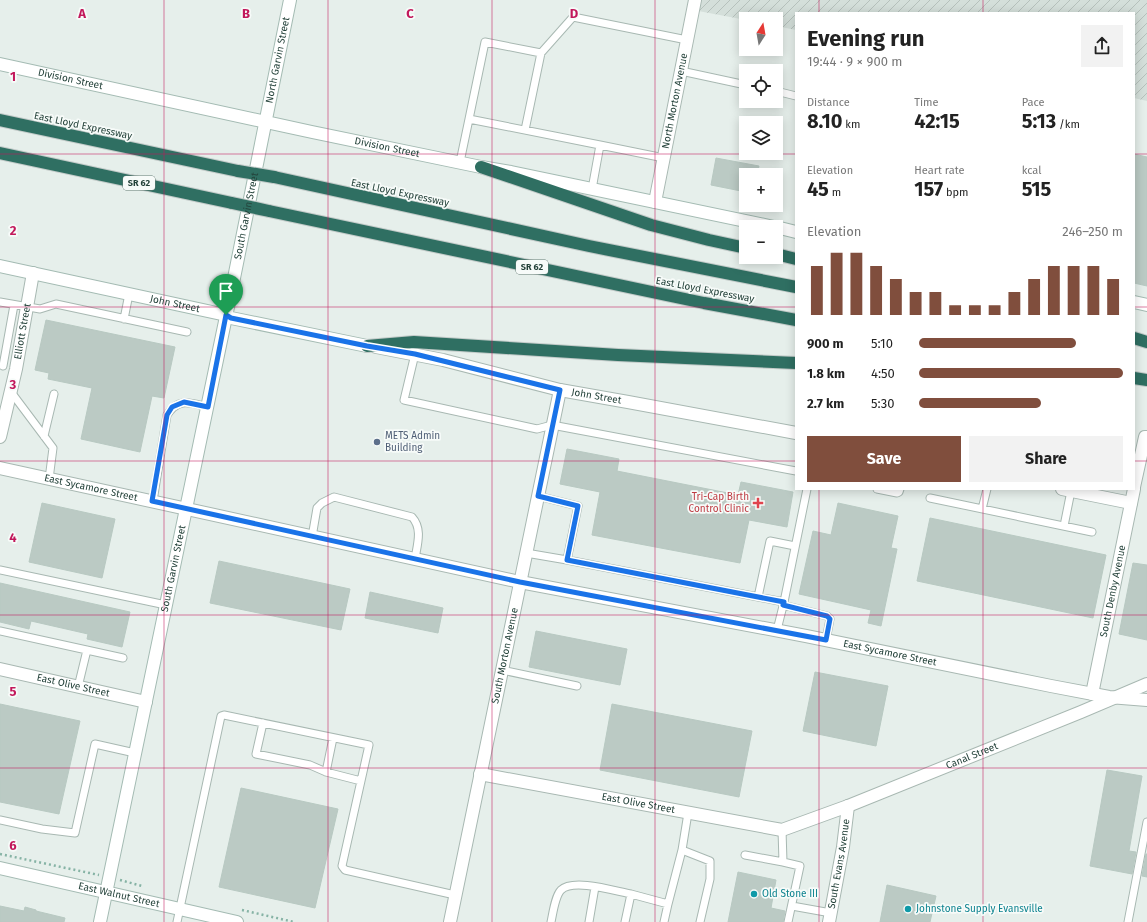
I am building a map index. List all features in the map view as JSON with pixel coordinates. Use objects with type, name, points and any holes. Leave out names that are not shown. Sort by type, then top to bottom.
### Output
[{"type":"highway","name":"East Lloyd Expressway","points":[[0,120],[589,246],[795,287]]},
{"type":"highway","name":"East Lloyd Expressway","points":[[0,153],[704,303],[795,320]]},
{"type":"highway","points":[[481,167],[651,225],[739,246]]},
{"type":"highway","points":[[783,256],[795,259]]},
{"type":"highway","points":[[1135,338],[1147,342]]},
{"type":"highway","points":[[367,346],[414,342],[536,349],[618,356],[795,363]]},
{"type":"highway","points":[[1135,345],[1147,346]]},
{"type":"street","name":"North Garvin Street","points":[[266,121],[290,0]]},
{"type":"street","name":"North Morton Avenue","points":[[655,202],[695,0]]},
{"type":"street","name":"Division Street","points":[[0,64],[312,132],[741,220]]},
{"type":"street","name":"South Garvin Street","points":[[100,922],[208,407],[266,121]]},
{"type":"street","name":"Division Street","points":[[783,229],[795,232]]},
{"type":"street","name":"John Street","points":[[0,266],[226,315],[231,318],[367,346],[415,354],[560,390],[795,433]]},
{"type":"street","name":"Elliott Street","points":[[0,433],[16,369],[33,273]]},
{"type":"street","points":[[1135,302],[1147,305]]},
{"type":"street","name":"South Morton Avenue","points":[[450,922],[560,390]]},
{"type":"street","name":"South Denby Avenue","points":[[1135,483],[1145,437],[1147,437]]},
{"type":"street","name":"East Sycamore Street","points":[[0,468],[520,582],[777,630],[1092,694],[1147,700]]},
{"type":"street","points":[[1067,490],[1130,503]]},
{"type":"street","name":"South Denby Avenue","points":[[1092,694],[1133,490]]},
{"type":"street","name":"East Olive Street","points":[[0,669],[146,702]]},
{"type":"street","name":"Canal Street","points":[[796,825],[848,806],[1147,684]]},
{"type":"street","name":"East Olive Street","points":[[480,774],[782,830],[796,825]]},
{"type":"street","name":"South Evans Avenue","points":[[830,918],[843,847],[848,806]]},
{"type":"street","name":"East Walnut Street","points":[[0,868],[237,922]]},
{"type":"lane","points":[[525,130],[541,53],[573,17],[687,40]]},
{"type":"lane","points":[[460,162],[485,42],[541,53]]},
{"type":"lane","points":[[681,72],[739,84]]},
{"type":"lane","points":[[783,93],[795,96]]},
{"type":"lane","points":[[469,119],[664,158]]},
{"type":"lane","points":[[592,189],[600,145]]},
{"type":"lane","points":[[124,319],[129,294]]},
{"type":"lane","points":[[0,302],[27,308],[40,309],[56,304],[187,332]]},
{"type":"lane","points":[[14,305],[1,366],[16,369]]},
{"type":"lane","points":[[415,354],[404,400],[537,429],[552,425],[795,471]]},
{"type":"lane","points":[[11,392],[53,448],[49,479]]},
{"type":"lane","points":[[44,436],[54,394]]},
{"type":"lane","points":[[152,501],[167,415],[172,407],[184,402],[208,407]]},
{"type":"lane","points":[[777,630],[784,604],[806,490]]},
{"type":"lane","points":[[884,490],[897,492],[899,492],[900,490]]},
{"type":"lane","points":[[982,509],[987,490]]},
{"type":"lane","points":[[1064,526],[1067,490]]},
{"type":"lane","points":[[538,496],[578,506],[567,560]]},
{"type":"lane","points":[[312,537],[317,508],[322,503],[334,497],[412,517],[416,522],[419,532],[415,559]]},
{"type":"lane","points":[[930,498],[1092,532]]},
{"type":"lane","points":[[758,597],[770,541],[795,546]]},
{"type":"lane","points":[[526,553],[758,597],[827,616],[830,619],[826,640]]},
{"type":"lane","points":[[0,570],[166,605]]},
{"type":"lane","points":[[0,631],[123,658]]},
{"type":"lane","points":[[78,687],[87,650]]},
{"type":"lane","points":[[502,670],[577,686]]},
{"type":"lane","points":[[177,922],[221,716],[224,715],[369,746],[342,866],[345,870],[455,895]]},
{"type":"lane","points":[[263,723],[256,754],[310,765],[326,772],[361,781]]},
{"type":"lane","points":[[326,772],[333,738]]},
{"type":"lane","points":[[0,820],[42,829],[76,833],[95,744],[135,753]]},
{"type":"lane","points":[[664,922],[682,850],[688,813]]},
{"type":"lane","points":[[1128,922],[1147,822]]},
{"type":"lane","points":[[782,830],[783,862]]},
{"type":"lane","points":[[682,850],[710,861],[710,879],[700,922]]},
{"type":"lane","points":[[745,855],[800,866],[788,922]]},
{"type":"lane","points":[[551,922],[554,906],[561,890],[570,885],[595,887],[668,904]]},
{"type":"lane","points":[[589,922],[595,887]]},
{"type":"lane","points":[[625,922],[630,894]]},
{"type":"lane","points":[[792,906],[830,918]]},
{"type":"shaded area","points":[[695,0],[1147,0],[1147,101],[1135,98],[1135,12],[795,12],[795,30],[783,27],[783,12],[739,12],[739,19],[693,10]]},
{"type":"building","points":[[1135,154],[1147,157],[1147,286],[1135,283]]},
{"type":"building","points":[[716,158],[759,166],[759,168],[739,168],[739,191],[711,185]]},
{"type":"building","points":[[46,320],[175,347],[164,398],[152,396],[140,452],[81,439],[92,388],[48,379],[49,373],[35,370]]},
{"type":"building","points":[[567,449],[619,459],[617,471],[738,495],[741,482],[793,492],[787,527],[749,520],[740,563],[592,535],[600,492],[560,484]]},
{"type":"building","points":[[42,503],[115,519],[102,578],[29,562]]},
{"type":"building","points":[[838,503],[898,516],[891,548],[897,549],[881,626],[868,623],[871,610],[799,594],[813,531],[831,535]]},
{"type":"building","points":[[930,518],[1106,555],[1093,618],[917,581]]},
{"type":"building","points":[[219,561],[350,589],[341,630],[210,603]]},
{"type":"building","points":[[1133,563],[1147,565],[1147,640],[1119,634]]},
{"type":"building","points":[[0,583],[130,612],[122,647],[87,639],[88,634],[31,621],[29,629],[0,622]]},
{"type":"building","points":[[370,592],[443,608],[438,633],[365,618]]},
{"type":"building","points":[[536,631],[627,649],[620,685],[529,667]]},
{"type":"building","points":[[815,672],[888,686],[876,746],[803,731]]},
{"type":"building","points":[[0,704],[80,721],[59,814],[0,802]]},
{"type":"building","points":[[612,704],[752,731],[739,797],[600,770]]},
{"type":"building","points":[[1107,770],[1142,776],[1129,851],[1136,852],[1132,874],[1090,866]]},
{"type":"building","points":[[241,788],[338,809],[315,908],[219,887]]},
{"type":"building","points":[[1147,854],[1147,877],[1142,876]]},
{"type":"building","name":"Old Stone III","points":[[738,872],[776,880],[771,908],[785,911],[783,922],[728,922]]},
{"type":"building","name":"Johnstone Supply Evansville","points":[[887,885],[936,896],[930,922],[880,922]]},
{"type":"building","points":[[0,906],[24,911],[25,907],[65,918],[64,922],[0,922]]},
{"type":"place","name":"METS Admin Building","points":[[377,442]]},
{"type":"place","name":"Tri-Cap Birth Control Clinic","points":[[758,503]]},
{"type":"place","name":"Old Stone III","points":[[754,894]]},
{"type":"place","name":"Johnstone Supply Evansville","points":[[908,909]]},
{"type":"route","points":[[226,315],[231,318],[443,360],[560,390],[538,496],[578,506],[567,560],[784,602],[783,605],[827,616],[830,619],[826,640],[520,582],[152,501],[167,415],[172,407],[184,402],[208,407],[226,315]]}]
